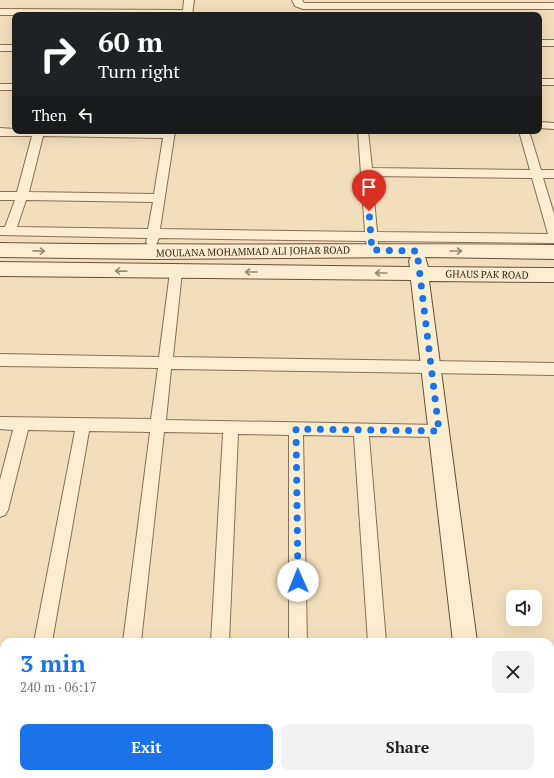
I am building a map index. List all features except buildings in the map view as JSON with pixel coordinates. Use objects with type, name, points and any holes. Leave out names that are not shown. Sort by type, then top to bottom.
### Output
[{"type":"main road","name":"MOULANA MOHAMMAD ALI JOHAR ROAD","points":[[0,250],[150,252],[372,243],[417,251],[554,252]]},
{"type":"main road","points":[[417,251],[465,638]]},
{"type":"main road","name":"MOULANA MOHAMMAD ALI JOHAR ROAD","points":[[0,269],[176,272],[420,273]]},
{"type":"main road","name":"GHAUS PAK ROAD","points":[[420,273],[554,275]]},
{"type":"street","points":[[60,12],[63,0]]},
{"type":"street","points":[[187,12],[189,0]]},
{"type":"street","points":[[297,0],[298,4],[303,6],[353,11],[464,7],[554,6]]},
{"type":"street","points":[[0,12],[12,12]]},
{"type":"street","points":[[542,43],[554,43]]},
{"type":"street","points":[[0,48],[12,48]]},
{"type":"street","points":[[542,82],[554,82]]},
{"type":"street","points":[[0,87],[12,87]]},
{"type":"street","points":[[542,125],[554,126]]},
{"type":"street","points":[[0,132],[12,132]]},
{"type":"street","points":[[38,134],[22,196],[5,231],[153,233],[372,243],[554,239]]},
{"type":"street","points":[[150,252],[170,134]]},
{"type":"street","points":[[363,134],[372,243]]},
{"type":"street","points":[[525,134],[554,234]]},
{"type":"street","points":[[366,172],[554,174]]},
{"type":"street","points":[[0,196],[160,198]]},
{"type":"street","points":[[132,638],[176,272]]},
{"type":"street","points":[[0,360],[554,369]]},
{"type":"street","points":[[0,423],[439,431]]},
{"type":"street","points":[[0,510],[22,424]]},
{"type":"street","points":[[44,638],[83,425]]},
{"type":"street","points":[[220,638],[231,427]]},
{"type":"street","points":[[296,429],[298,638]]},
{"type":"street","points":[[361,430],[376,638]]},
{"type":"route","points":[[298,581],[296,429],[439,431],[417,251],[372,250],[369,211]]}]
